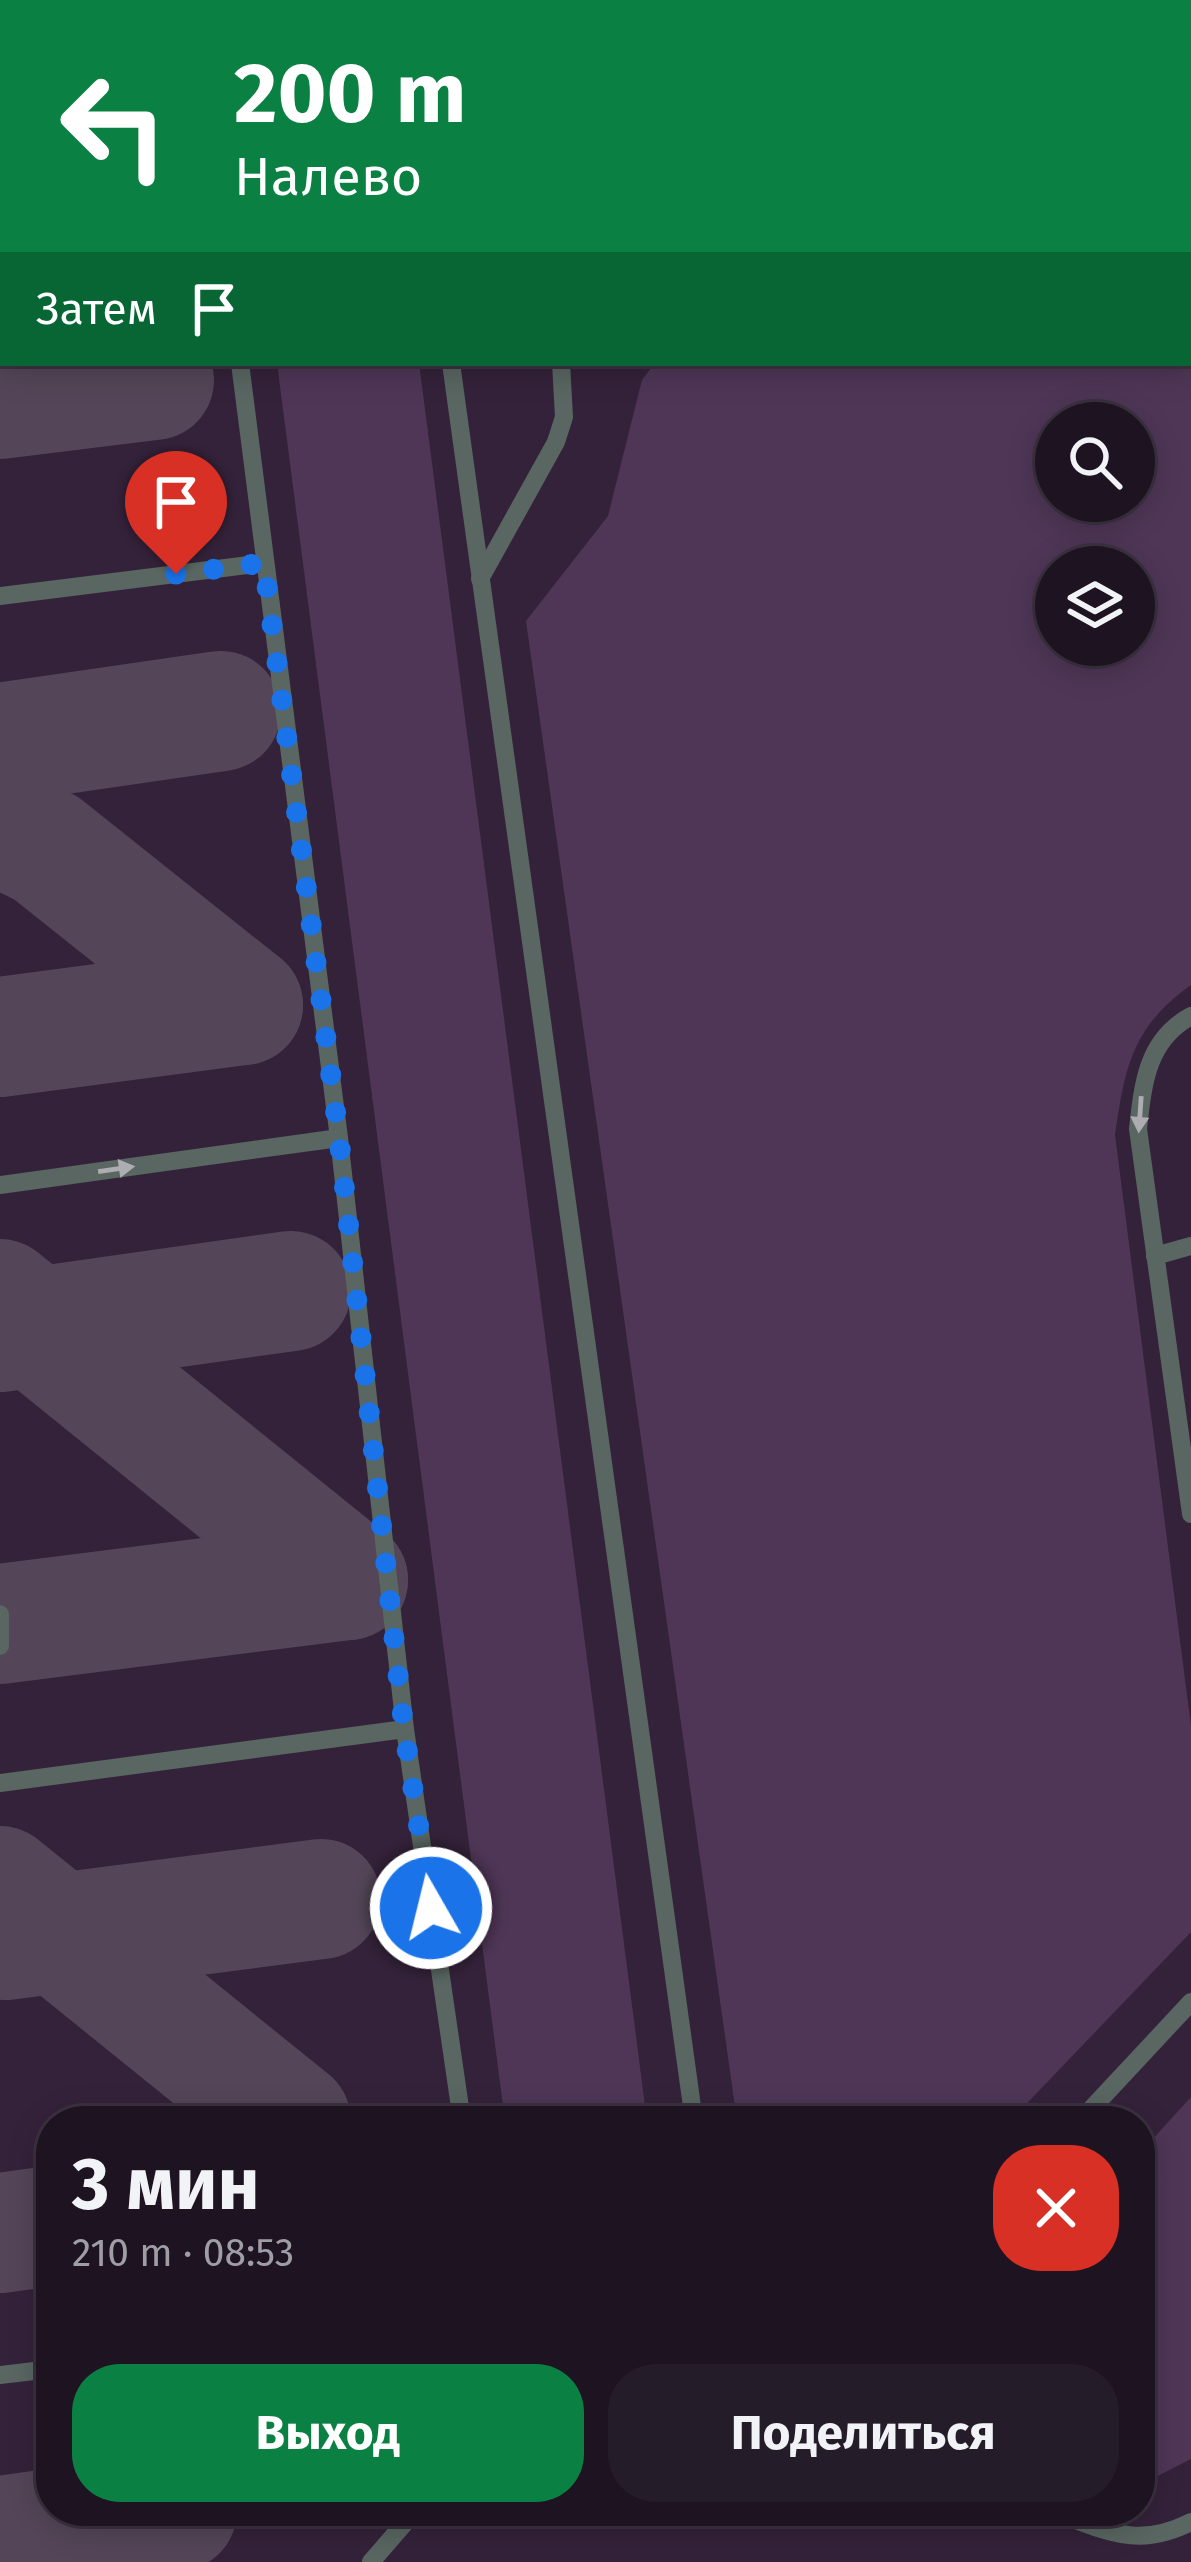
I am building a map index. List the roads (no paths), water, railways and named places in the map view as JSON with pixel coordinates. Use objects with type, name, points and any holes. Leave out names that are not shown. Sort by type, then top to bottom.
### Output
[{"type":"lane","points":[[240,366],[339,1138],[404,1729],[460,2106]]},
{"type":"lane","points":[[452,366],[692,2106]]},
{"type":"lane","points":[[480,579],[556,442],[564,417],[561,366]]},
{"type":"lane","points":[[0,596],[264,563]]},
{"type":"lane","points":[[1191,1016],[1174,1025],[1156,1046],[1143,1082],[1138,1129],[1191,1514]]},
{"type":"lane","points":[[0,1185],[339,1138]]},
{"type":"lane","points":[[1155,1256],[1191,1246]]},
{"type":"lane","points":[[0,1614],[0,1646]]},
{"type":"lane","points":[[0,1783],[404,1729]]},
{"type":"lane","points":[[1094,2106],[1191,2002]]},
{"type":"lane","points":[[0,2375],[36,2371]]},
{"type":"lane","points":[[1091,2526],[1117,2536],[1165,2535],[1191,2522]]},
{"type":"lane","points":[[371,2562],[402,2526]]}]
